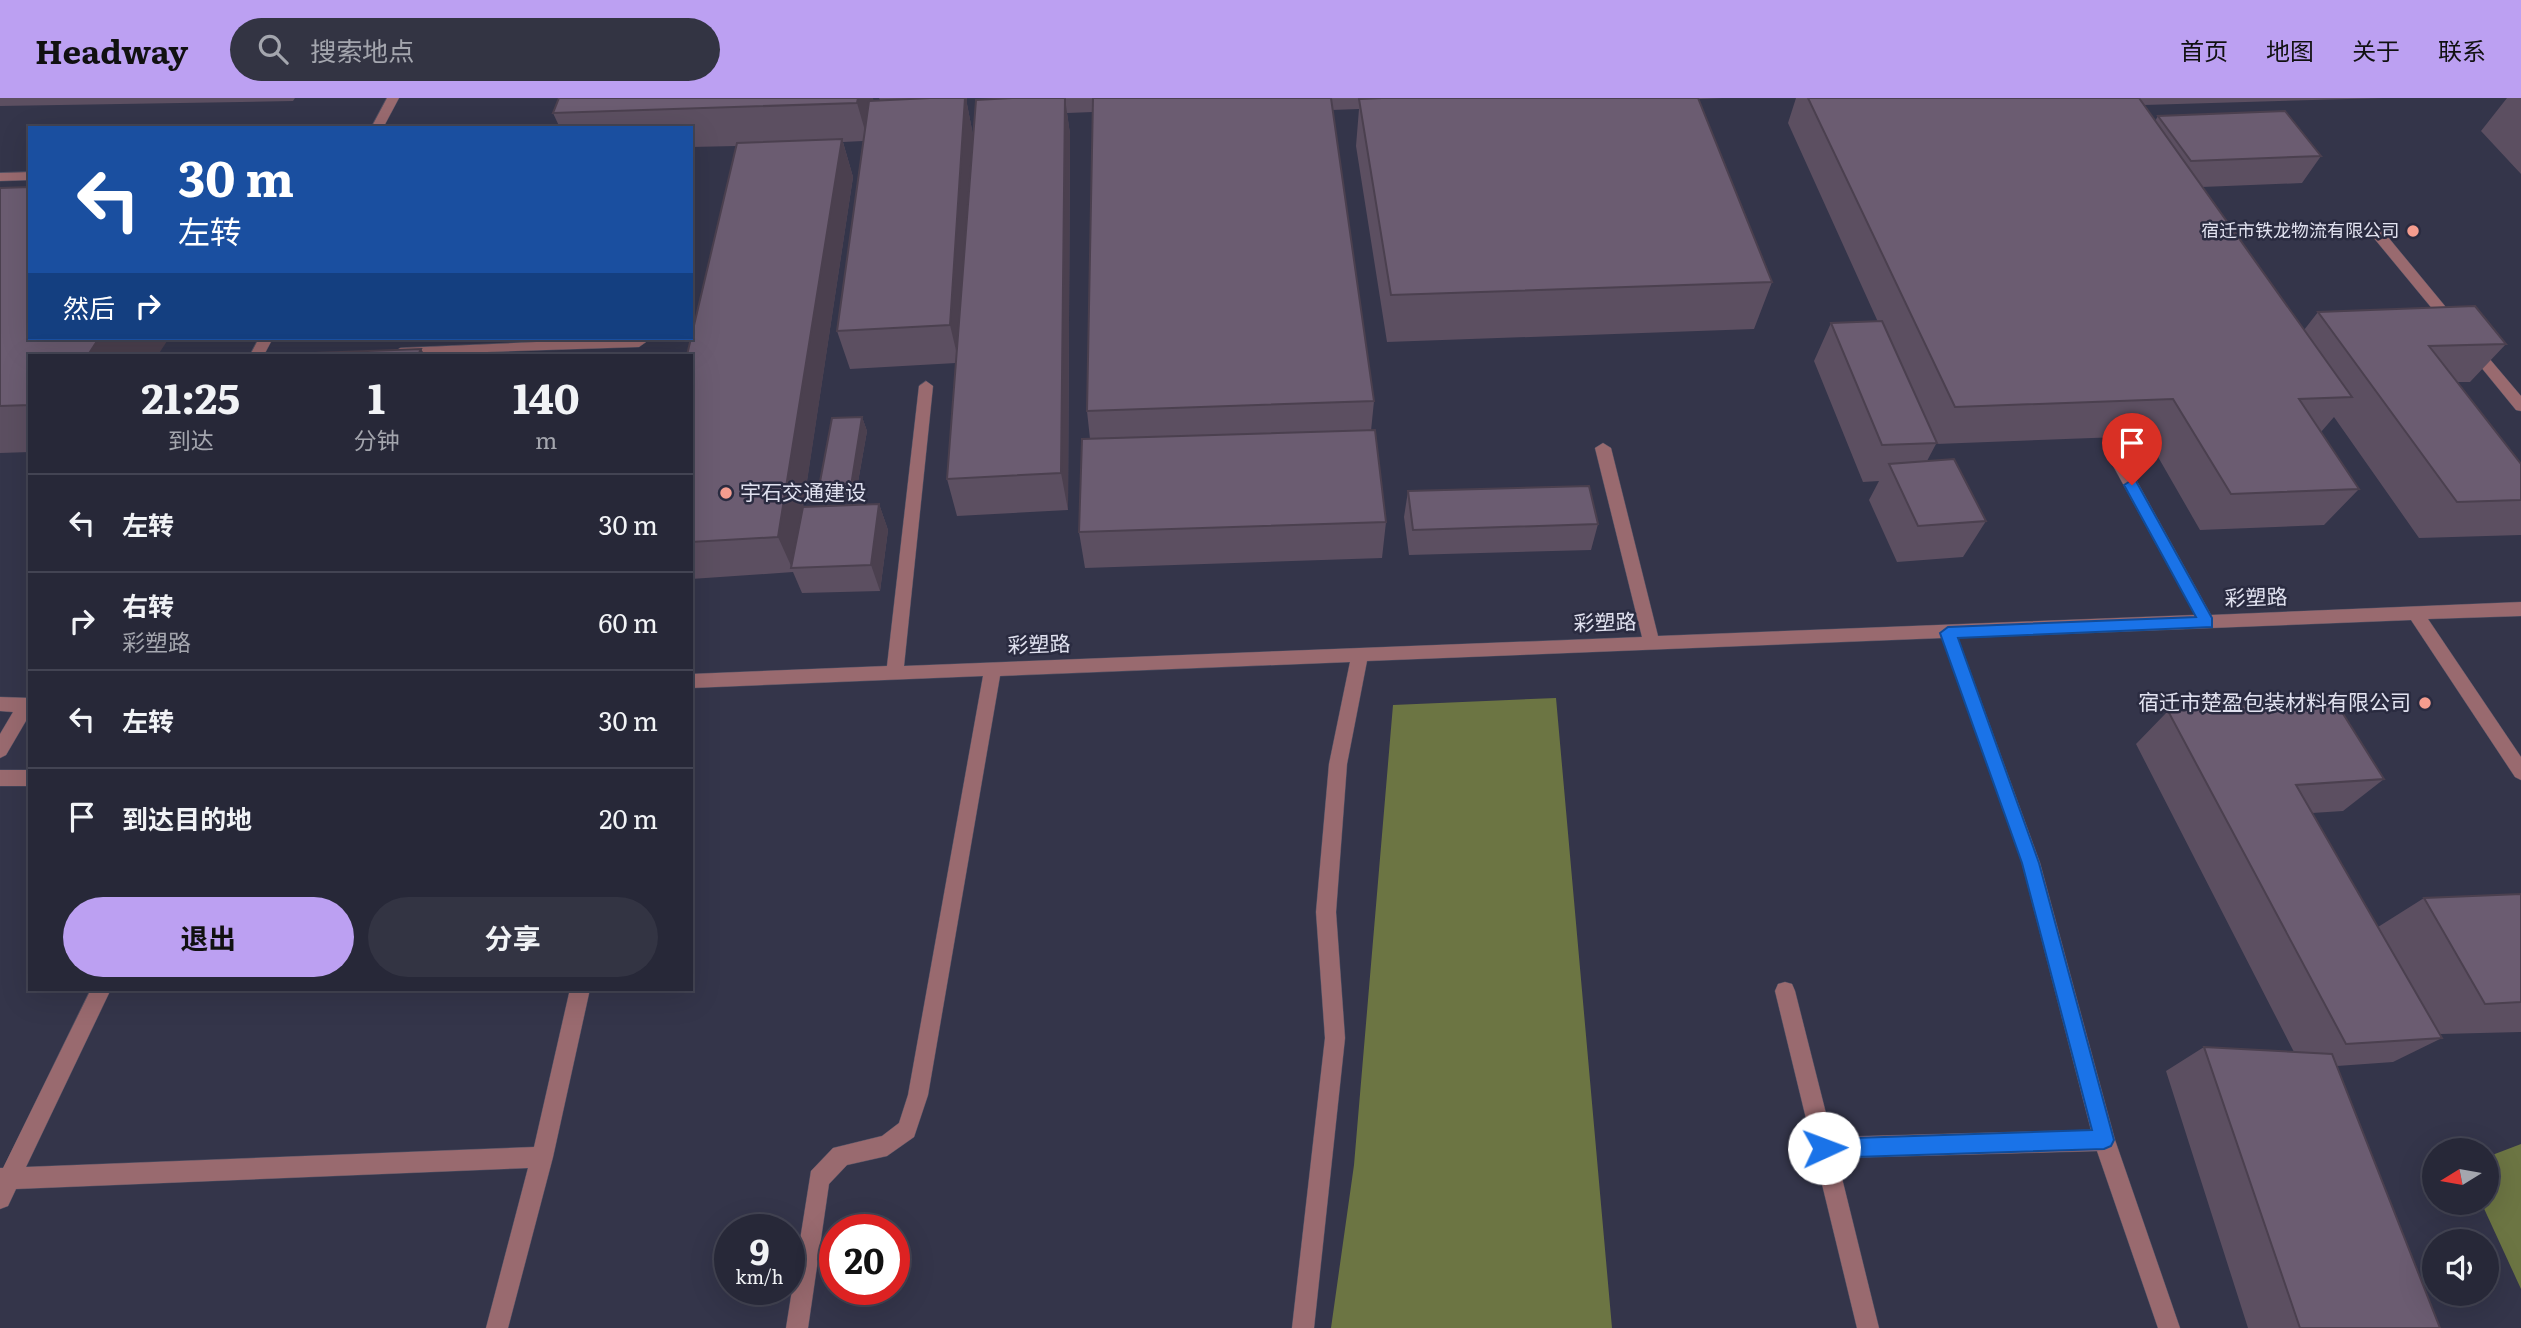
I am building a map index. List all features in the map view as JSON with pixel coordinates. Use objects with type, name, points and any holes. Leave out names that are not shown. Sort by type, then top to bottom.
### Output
[{"type":"street","points":[[378,126],[393,98]]},
{"type":"street","points":[[0,177],[28,176]]},
{"type":"street","points":[[2378,234],[2521,406]]},
{"type":"street","points":[[389,353],[639,342]]},
{"type":"street","points":[[895,673],[926,386]]},
{"type":"street","points":[[1603,448],[1653,644]]},
{"type":"street","points":[[2119,462],[2207,622]]},
{"type":"street","name":"彩塑路","points":[[693,681],[2521,609]]},
{"type":"street","points":[[2416,614],[2521,772]]},
{"type":"street","points":[[1948,633],[2031,863],[2104,1140],[2169,1328]]},
{"type":"street","points":[[1303,1328],[1335,1038],[1326,912],[1338,764],[1360,655]]},
{"type":"street","points":[[797,1328],[819,1179],[841,1156],[887,1145],[907,1130],[918,1095],[993,669]]},
{"type":"street","points":[[0,704],[28,705],[0,750]]},
{"type":"street","points":[[0,778],[28,778]]},
{"type":"street","points":[[100,991],[3,1185],[542,1157]]},
{"type":"street","points":[[497,1328],[542,1157],[580,991]]},
{"type":"street","points":[[1785,991],[1868,1328]]},
{"type":"street","points":[[1824,1148],[2104,1140]]},
{"type":"green space","points":[[1556,698],[1612,1328],[1331,1328],[1354,1165],[1393,705]]},
{"type":"green space","points":[[2521,1144],[2521,1289],[2499,1241],[2499,1229],[2493,1229],[2487,1215],[2499,1215],[2499,1152]]},
{"type":"building","points":[[559,98],[858,98],[857,103],[553,113]]},
{"type":"building","points":[[965,98],[950,325],[837,331],[869,101]]},
{"type":"building","points":[[1065,98],[1061,473],[947,479],[976,100]]},
{"type":"building","points":[[1093,98],[1331,98],[1374,401],[1087,411]]},
{"type":"building","points":[[1698,98],[1772,282],[1391,295],[1359,99]]},
{"type":"building","points":[[1808,98],[2139,98],[2352,397],[2299,399],[2359,489],[2231,494],[2173,399],[1955,407]]},
{"type":"building","points":[[2285,111],[2321,156],[2191,161],[2158,116]]},
{"type":"building","points":[[842,139],[778,537],[693,542],[693,354],[687,354],[691,340],[693,340],[693,330],[737,143]]},
{"type":"building","points":[[28,187],[28,340],[98,340],[89,354],[28,354],[28,405],[0,406],[0,188]]},
{"type":"building","points":[[2475,306],[2506,344],[2429,346],[2521,464],[2521,500],[2457,502],[2318,312]]},
{"type":"building","points":[[1882,321],[1937,443],[1882,445],[1831,323]]},
{"type":"building","points":[[421,349],[418,354],[287,354]]},
{"type":"building","points":[[862,417],[851,486],[819,487],[832,418]]},
{"type":"building","points":[[1375,430],[1386,522],[1079,532],[1082,439]]},
{"type":"building","points":[[1954,459],[1986,521],[1918,526],[1889,464]]},
{"type":"building","points":[[1589,486],[1598,524],[1413,530],[1408,491]]},
{"type":"building","points":[[879,504],[871,565],[791,568],[803,507]]},
{"type":"building","points":[[2335,701],[2384,779],[2296,785],[2442,1038],[2346,1044],[2168,711]]},
{"type":"building","points":[[2521,894],[2521,1002],[2485,1004],[2424,898]]},
{"type":"building","points":[[2204,1047],[2332,1054],[2422,1282],[2422,1306],[2431,1306],[2440,1328],[2300,1328]]},
{"type":"place","name":"宿迁市铁龙物流有限公司","points":[[2413,231]]},
{"type":"place","name":"宇石交通建设","points":[[726,493]]},
{"type":"place","name":"宿迁市楚盈包装材料有限公司","points":[[2425,703]]},
{"type":"route","points":[[1824,1148],[2104,1140],[2031,863],[1948,633],[2207,622],[2132,485]]}]
